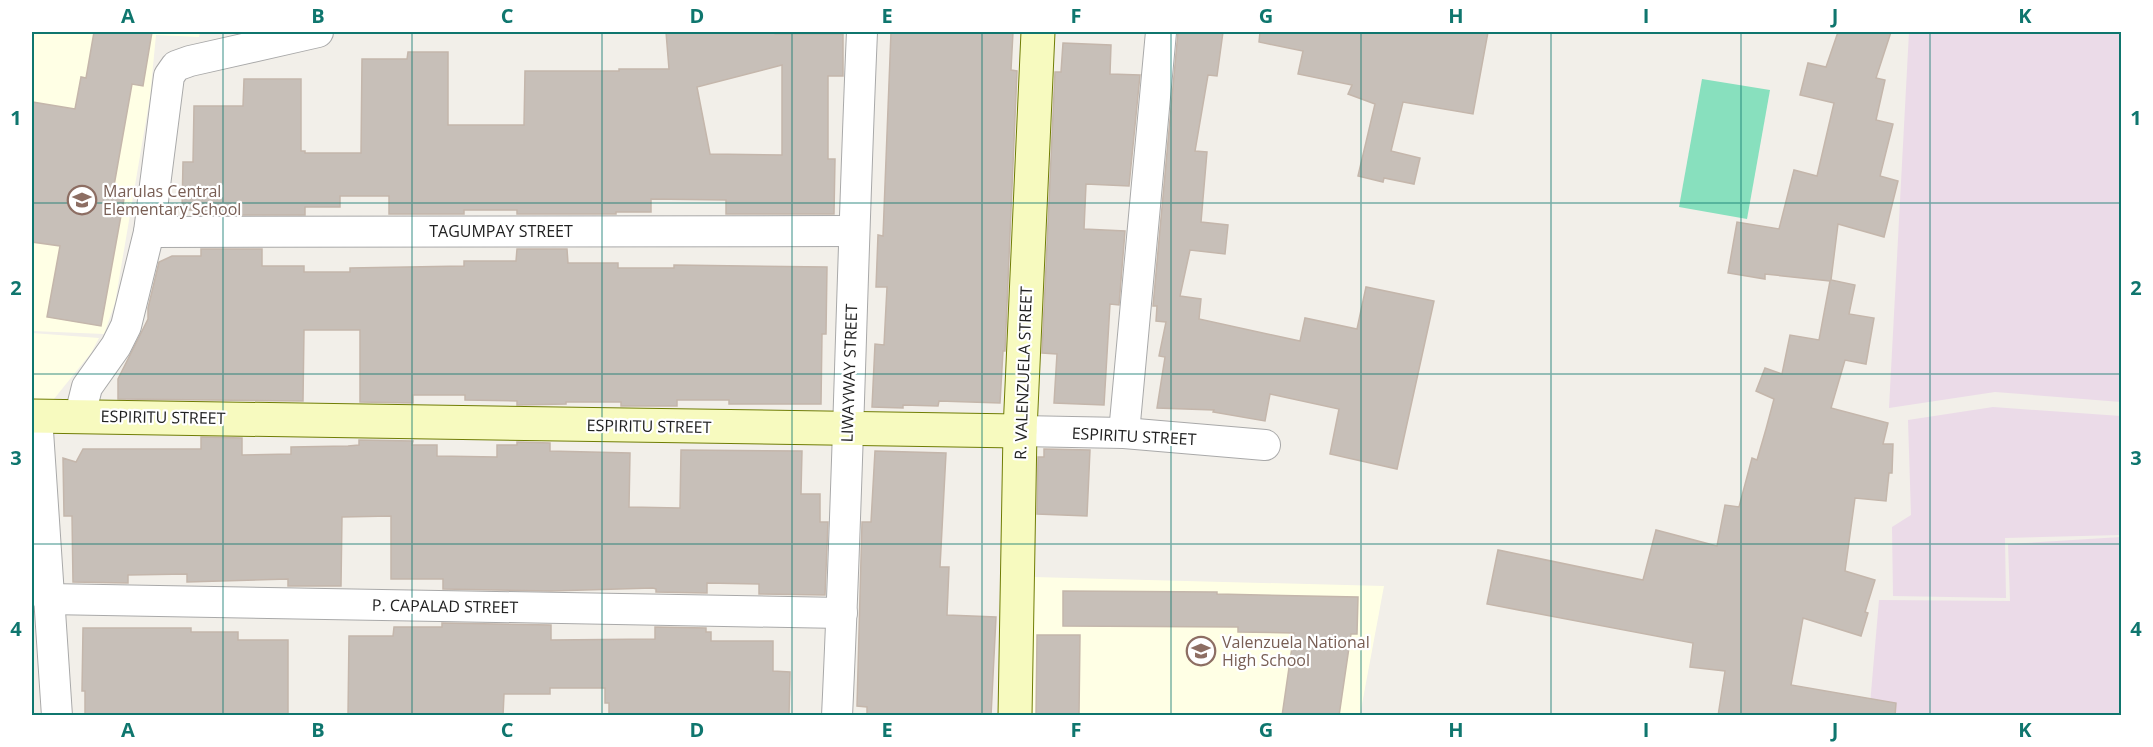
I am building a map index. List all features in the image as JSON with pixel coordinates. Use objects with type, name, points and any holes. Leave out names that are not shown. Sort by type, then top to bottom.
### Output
[{"type":"street","points":[[80,415],[87,387],[116,346],[126,326],[149,232],[169,76],[176,66],[190,61],[318,32]]},
{"type":"street","name":"LIWAYWAY STREET","points":[[837,716],[862,32]]},
{"type":"street","name":"R. VALENZUELA STREET","points":[[1016,716],[1020,431],[1038,32]]},
{"type":"street","points":[[1124,433],[1161,32]]},
{"type":"street","name":"TAGUMPAY STREET","points":[[149,232],[853,231]]},
{"type":"street","points":[[34,416],[57,716]]},
{"type":"street","name":"ESPIRITU STREET","points":[[34,416],[1124,433],[1265,445]]},
{"type":"street","name":"P. CAPALAD STREET","points":[[48,599],[842,613]]},
{"type":"shaded area","name":"Marulas Central Elementary School","points":[[32,32],[200,32],[199,37],[156,35],[150,97],[115,303],[104,334],[32,331]]},
{"type":"shaded area","points":[[1909,32],[2121,32],[2121,402],[1995,392],[1889,408]]},
{"type":"shaded area","points":[[32,333],[99,338],[91,353],[54,399],[32,399]]},
{"type":"shaded area","points":[[1993,407],[2121,416],[2121,535],[2005,538],[2006,598],[1893,596],[1892,527],[1911,515],[1908,420]]},
{"type":"shaded area","points":[[2121,537],[2121,715],[1869,716],[1879,600],[2010,601],[2008,544]]},
{"type":"shaded area","name":"Valenzuela National High School","points":[[1033,577],[1384,586],[1360,715],[1027,716]]},
{"type":"green space","points":[[1702,79],[1770,90],[1747,219],[1679,207]]},
{"type":"building","name":"Marulas Central Elementary School","points":[[94,32],[152,32],[143,86],[132,84],[112,197],[124,199],[101,326],[47,317],[60,246],[32,242],[32,102],[75,109],[81,77],[86,78]]},
{"type":"building","points":[[666,32],[843,34],[843,76],[828,76],[828,159],[835,159],[834,214],[726,214],[726,200],[651,199],[651,212],[517,214],[517,210],[464,210],[464,214],[389,214],[389,196],[340,196],[340,207],[305,207],[305,215],[201,215],[201,210],[182,210],[183,162],[193,162],[194,106],[243,106],[244,79],[301,79],[301,151],[305,153],[361,153],[362,59],[407,59],[408,52],[448,52],[448,125],[524,125],[525,71],[669,69]],"holes":[[[782,65],[782,155],[710,154],[697,87]]]},
{"type":"building","points":[[891,32],[1013,32],[1011,70],[1017,71],[1005,351],[1003,351],[1000,403],[939,401],[938,406],[872,407],[875,344],[884,345],[887,287],[876,287],[878,235],[883,236]]},
{"type":"building","points":[[1178,32],[1223,32],[1217,76],[1208,75],[1195,151],[1207,152],[1201,222],[1228,225],[1225,254],[1190,250],[1180,296],[1201,299],[1199,319],[1300,341],[1305,318],[1357,329],[1366,287],[1434,301],[1397,469],[1330,454],[1339,409],[1270,394],[1265,421],[1213,412],[1214,410],[1157,408],[1165,357],[1159,356],[1166,322],[1156,321],[1157,306],[1153,306]]},
{"type":"building","points":[[1260,32],[1488,32],[1473,114],[1403,102],[1391,151],[1420,158],[1414,184],[1384,178],[1383,182],[1358,176],[1375,104],[1348,94],[1352,85],[1298,74],[1303,51],[1259,42]]},
{"type":"building","points":[[1838,32],[1891,32],[1876,78],[1885,80],[1876,120],[1893,124],[1880,176],[1898,181],[1884,237],[1838,224],[1831,280],[1855,285],[1849,314],[1874,318],[1866,364],[1845,360],[1831,408],[1888,423],[1883,444],[1893,444],[1892,473],[1889,473],[1886,501],[1855,498],[1845,571],[1875,580],[1865,612],[1868,613],[1861,636],[1803,618],[1791,685],[1896,703],[1895,716],[1718,716],[1725,671],[1690,667],[1693,643],[1487,604],[1498,550],[1643,580],[1656,530],[1717,546],[1725,505],[1739,507],[1752,458],[1757,460],[1766,429],[1774,399],[1756,391],[1765,368],[1782,374],[1790,335],[1819,340],[1830,281],[1765,274],[1765,279],[1728,273],[1737,222],[1779,229],[1794,170],[1817,176],[1834,103],[1800,95],[1808,63],[1826,67]]},
{"type":"building","points":[[1063,43],[1111,45],[1110,74],[1140,75],[1129,186],[1086,184],[1084,229],[1125,231],[1119,305],[1110,304],[1104,405],[1054,403],[1057,354],[1042,353],[1055,72],[1061,72]]},
{"type":"building","points":[[201,249],[262,249],[262,266],[304,266],[304,272],[350,272],[350,268],[464,266],[464,261],[516,261],[517,249],[567,249],[568,263],[618,263],[618,268],[674,268],[674,265],[827,267],[826,334],[822,334],[821,404],[729,404],[729,400],[677,400],[677,406],[621,406],[621,402],[517,405],[517,401],[465,400],[465,395],[413,395],[413,403],[360,402],[360,330],[304,330],[303,401],[118,399],[118,379],[148,319],[148,308],[159,262],[172,256],[201,256]]},
{"type":"building","points":[[201,437],[242,438],[242,455],[291,454],[291,447],[359,445],[359,440],[413,441],[412,445],[437,445],[437,456],[497,457],[497,445],[517,445],[517,442],[550,443],[550,451],[630,453],[629,507],[680,508],[681,450],[802,451],[801,494],[820,494],[820,522],[828,522],[825,595],[759,594],[759,584],[707,583],[707,593],[656,592],[653,588],[551,591],[443,589],[443,579],[391,579],[391,516],[342,517],[341,586],[288,586],[288,579],[187,582],[187,574],[128,575],[128,583],[73,582],[72,516],[64,516],[63,458],[76,462],[83,449],[201,449]]},
{"type":"building","points":[[1044,449],[1090,450],[1087,516],[1037,514],[1038,457],[1044,457]]},
{"type":"building","points":[[875,451],[946,453],[940,567],[949,567],[947,615],[996,617],[991,716],[867,716],[867,707],[857,706],[862,522],[871,522]]},
{"type":"building","points":[[1063,591],[1217,592],[1217,594],[1358,597],[1357,634],[1351,634],[1339,716],[1282,716],[1294,633],[1238,632],[1238,627],[1063,626]]},
{"type":"building","points":[[442,623],[551,625],[551,640],[655,639],[655,627],[706,628],[706,632],[711,632],[711,641],[773,641],[773,671],[790,672],[789,716],[609,716],[609,703],[605,703],[605,688],[550,688],[550,694],[504,694],[503,716],[348,716],[349,636],[393,636],[394,627],[442,627]]},
{"type":"building","points":[[83,628],[191,628],[191,632],[238,632],[238,640],[288,640],[288,716],[85,716],[85,691],[82,691]]},
{"type":"building","points":[[1037,635],[1080,635],[1079,716],[1036,716]]},
{"type":"place","name":"Marulas Central Elementary School","points":[[82,200]]},
{"type":"place","name":"Valenzuela National High School","points":[[1201,651]]}]
